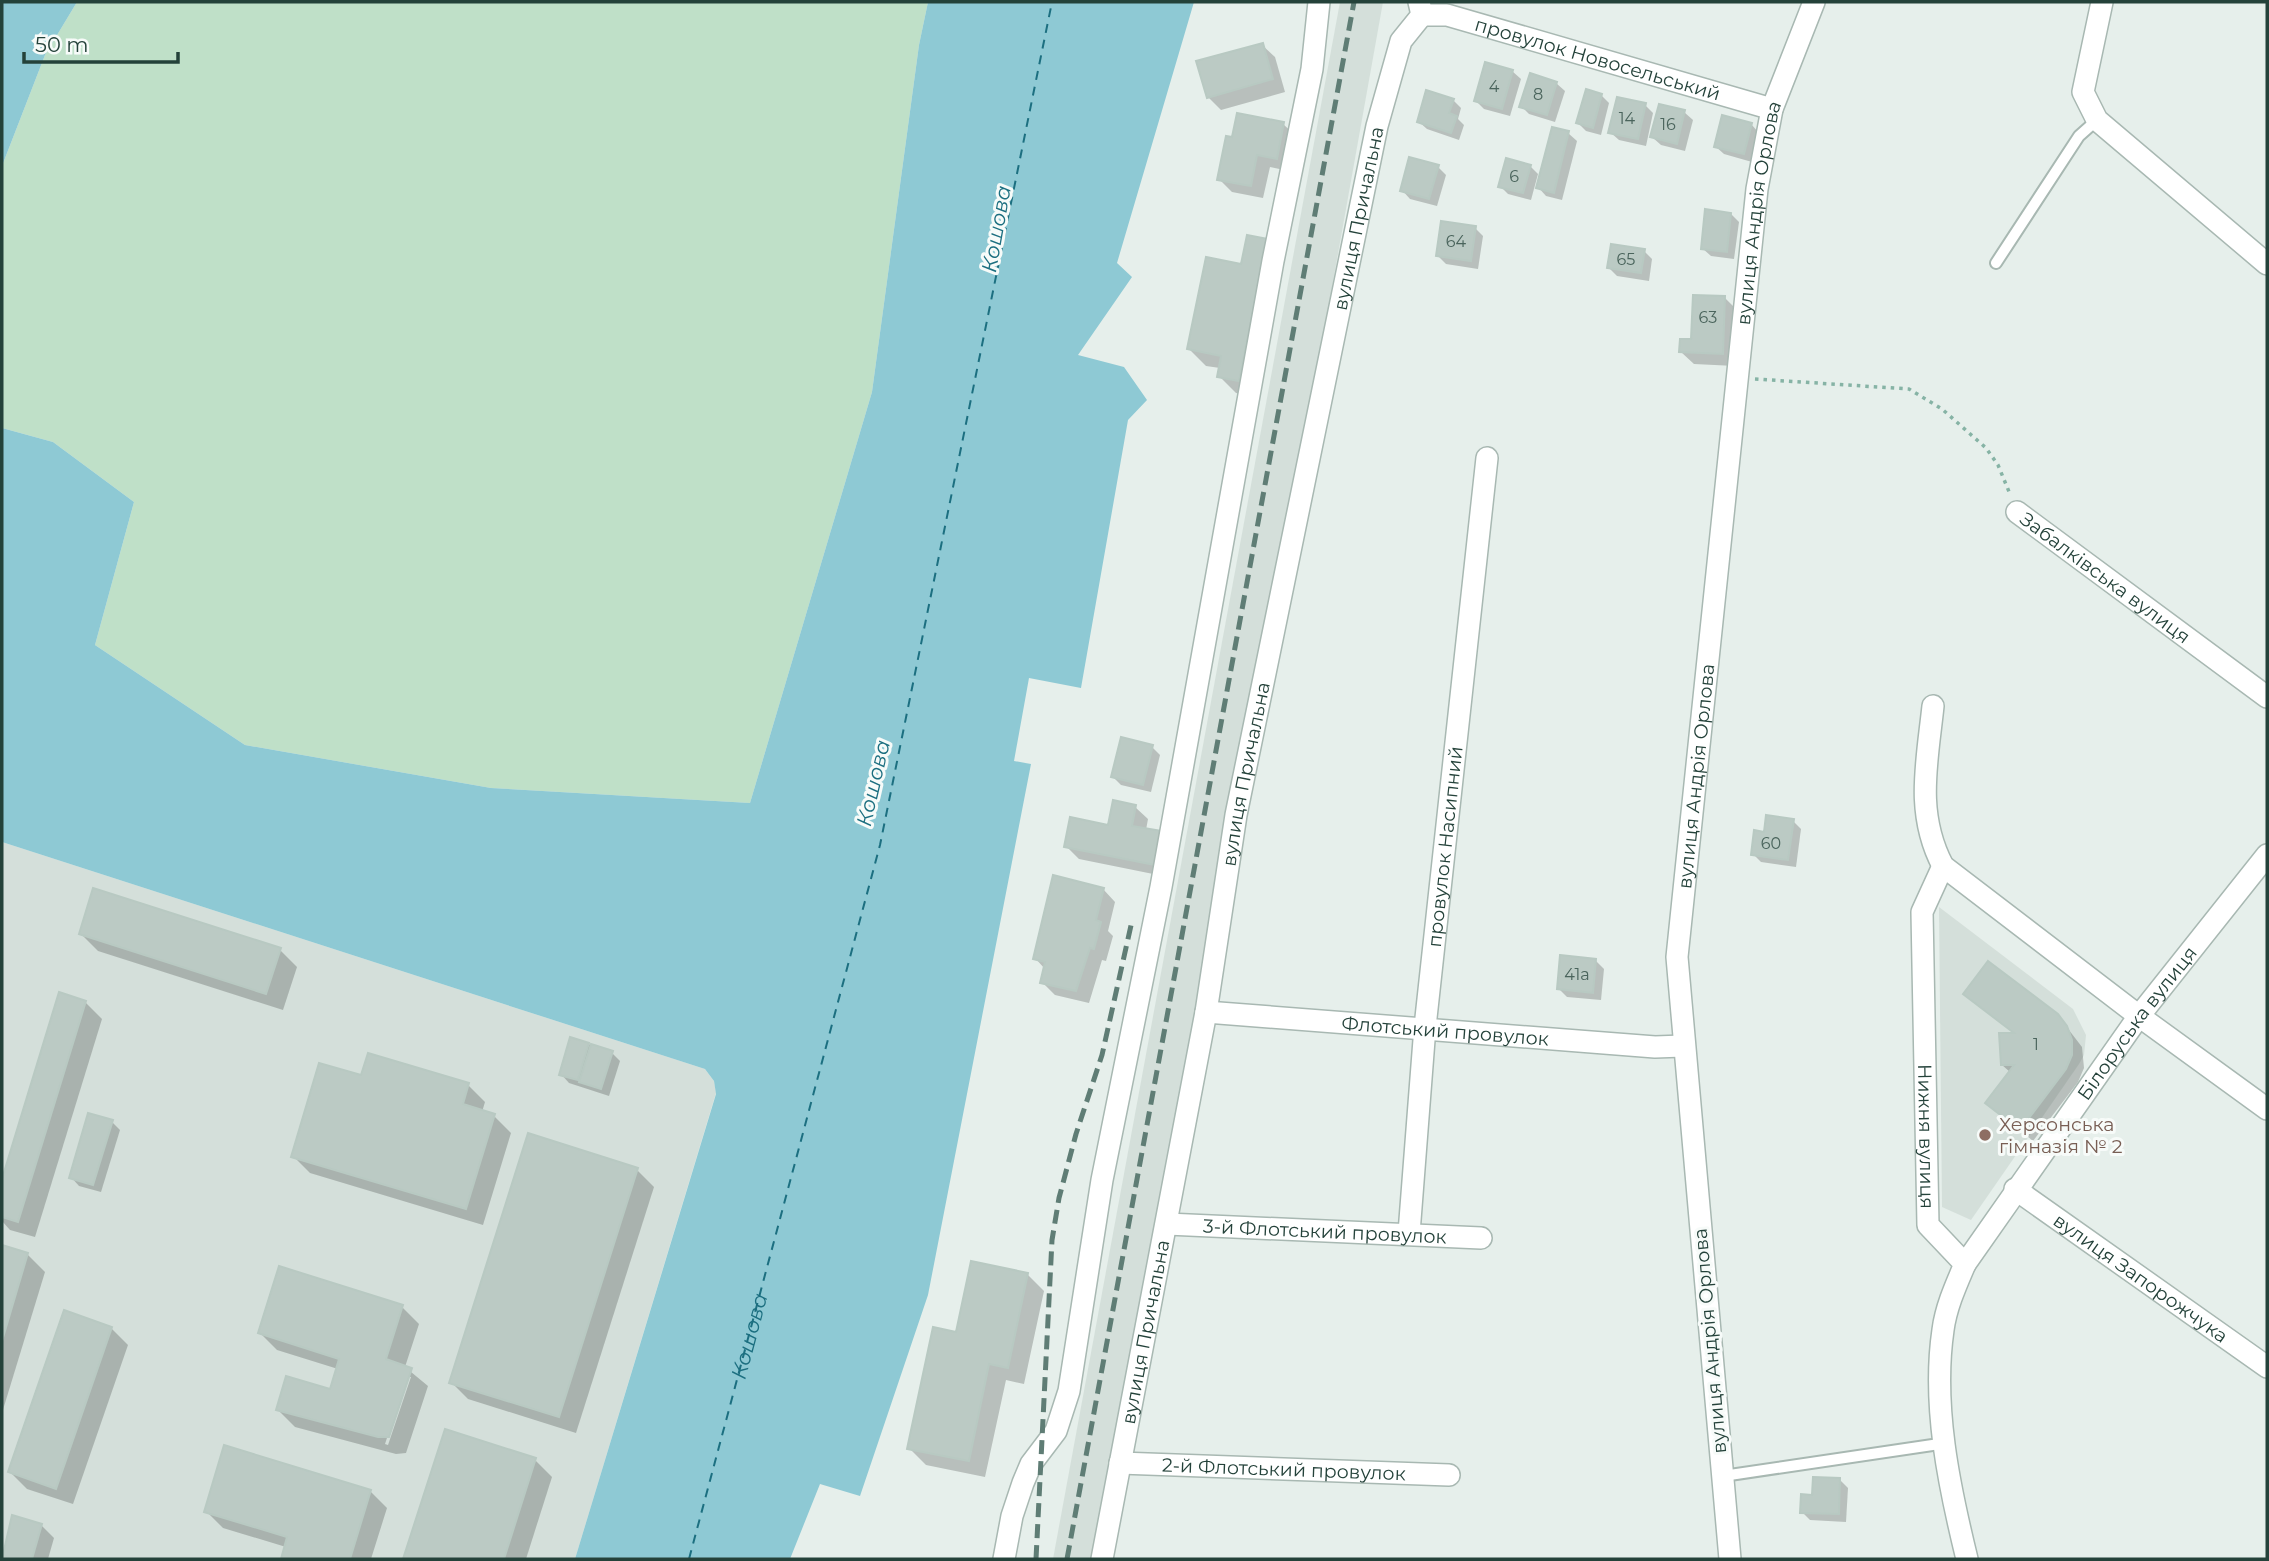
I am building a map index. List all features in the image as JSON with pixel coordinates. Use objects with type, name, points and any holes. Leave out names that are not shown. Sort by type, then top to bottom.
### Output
[{"type":"street","points":[[1004,1559],[1012,1516],[1023,1483],[1031,1464],[1056,1430],[1069,1391],[1102,1180],[1166,861],[1273,261],[1312,69],[1319,2]]},
{"type":"street","name":"вулиця Андрія Орлова","points":[[1730,1559],[1683,1046],[1678,957],[1757,189],[1772,109],[1814,2]]},
{"type":"street","points":[[2102,2],[2083,92],[2097,120],[2267,264]]},
{"type":"street","name":"провулок Новосельський","points":[[1421,8],[1772,109]]},
{"type":"street","name":"вулиця Причальна","points":[[1102,1559],[1206,1012],[1236,815],[1377,126],[1398,50],[1421,8]]},
{"type":"street","name":"провулок Насипний","points":[[1409,1233],[1425,1027],[1487,458]]},
{"type":"street","name":"Забалківська вулиця","points":[[2017,512],[2267,697]]},
{"type":"street","points":[[1933,706],[1924,800],[1929,840],[1942,866],[2139,1016],[2267,1109]]},
{"type":"street","name":"Білоруська вулиця","points":[[1965,1264],[2015,1189],[2139,1016],[2267,855]]},
{"type":"street","name":"Нижня вулиця","points":[[1942,866],[1922,912],[1928,1225],[1965,1264]]},
{"type":"street","name":"Флотський провулок","points":[[1206,1012],[1655,1047],[1683,1046]]},
{"type":"street","name":"вулиця Запорожчука","points":[[2015,1189],[2267,1367]]},
{"type":"street","name":"3-й Флотський провулок","points":[[1167,1224],[1481,1238]]},
{"type":"street","points":[[1965,1264],[1951,1297],[1943,1328],[1938,1383],[1957,1515],[1968,1559]]},
{"type":"street","name":"2-й Флотський провулок","points":[[1120,1463],[1449,1475]]},
{"type":"lane","points":[[1996,264],[2078,136],[2097,120]]},
{"type":"lane","points":[[1723,1476],[1945,1443]]},
{"type":"path","name":"Забалківська вулиця","points":[[1737,378],[1909,389],[1942,409],[1986,448],[1998,465],[2017,512]]},
{"type":"shaded area","points":[[1340,2],[1383,2],[1202,1014],[1093,1559],[1053,1559]]},
{"type":"shaded area","points":[[2,842],[705,1069],[714,1081],[716,1093],[575,1559],[2,1559]]},
{"type":"shaded area","name":"Херсонська гімназія № 2","points":[[1939,907],[2073,1009],[2086,1035],[2084,1055],[2079,1064],[1971,1220],[1942,1207]]},
{"type":"green space","points":[[77,2],[928,2],[919,45],[872,392],[750,803],[491,788],[245,745],[95,645],[134,502],[53,442],[2,428],[2,166],[45,55]]},
{"type":"water","points":[[2,2],[77,2],[45,55],[2,166]]},
{"type":"water","name":"Кошова","points":[[928,2],[1194,2],[1117,263],[1132,277],[1078,355],[1124,367],[1147,400],[1128,420],[1081,688],[1029,678],[1014,761],[1031,764],[928,1295],[860,1496],[820,1484],[790,1559],[575,1559],[716,1094],[714,1081],[705,1069],[2,842],[2,428],[53,442],[134,502],[95,645],[245,745],[491,788],[750,803],[872,392],[919,45]]},
{"type":"building","points":[[1263,43],[1273,79],[1207,98],[1196,61]]},
{"type":"building","points":[[1485,62],[1513,70],[1502,109],[1474,101]]},
{"type":"building","points":[[1530,73],[1557,82],[1547,115],[1519,107]]},
{"type":"building","points":[[1586,89],[1602,94],[1593,128],[1576,123]]},
{"type":"building","points":[[1426,90],[1454,99],[1449,113],[1457,116],[1451,133],[1417,122]]},
{"type":"building","points":[[1617,97],[1646,103],[1638,139],[1608,133]]},
{"type":"building","points":[[1659,104],[1685,110],[1677,144],[1650,137]]},
{"type":"building","points":[[1237,113],[1284,122],[1277,159],[1257,155],[1251,186],[1217,180],[1226,136],[1232,137]]},
{"type":"building","points":[[1722,115],[1752,123],[1744,154],[1714,147]]},
{"type":"building","points":[[1552,127],[1569,131],[1554,193],[1536,188]]},
{"type":"building","points":[[1409,157],[1439,165],[1429,199],[1400,191]]},
{"type":"building","points":[[1506,158],[1531,165],[1523,193],[1498,187]]},
{"type":"building","points":[[1705,209],[1731,213],[1727,252],[1701,249]]},
{"type":"building","points":[[1441,221],[1476,226],[1471,261],[1436,256]]},
{"type":"building","points":[[1247,235],[1268,239],[1239,381],[1217,377],[1221,356],[1187,349],[1206,257],[1241,264]]},
{"type":"building","points":[[1611,244],[1645,249],[1641,273],[1607,268]]},
{"type":"building","points":[[1693,295],[1725,296],[1723,354],[1679,352],[1680,339],[1691,339]]},
{"type":"building","points":[[1121,737],[1153,745],[1143,785],[1111,777]]},
{"type":"building","points":[[1113,800],[1136,805],[1132,826],[1162,831],[1155,865],[1064,847],[1070,817],[1108,825]]},
{"type":"building","points":[[1766,815],[1794,819],[1788,860],[1751,855],[1754,830],[1764,832]]},
{"type":"building","points":[[1053,875],[1104,888],[1096,920],[1101,922],[1094,949],[1090,948],[1076,991],[1040,983],[1045,962],[1033,959]]},
{"type":"building","points":[[93,888],[281,948],[266,994],[79,934]]},
{"type":"building","points":[[1560,955],[1596,959],[1593,993],[1557,989]]},
{"type":"building","points":[[1988,961],[2058,1014],[2067,1026],[2072,1040],[2072,1055],[2066,1069],[2020,1130],[1985,1103],[2014,1065],[2001,1065],[1999,1033],[2014,1033],[1963,994]]},
{"type":"building","points":[[59,992],[86,1001],[18,1222],[2,1217],[2,1179]]},
{"type":"building","points":[[570,1037],[589,1043],[578,1080],[559,1075]]},
{"type":"building","points":[[591,1044],[613,1051],[601,1089],[579,1082]]},
{"type":"building","points":[[368,1053],[469,1083],[463,1104],[495,1114],[466,1209],[291,1157],[319,1063],[361,1075]]},
{"type":"building","points":[[88,1113],[113,1120],[93,1185],[69,1178]]},
{"type":"building","points":[[528,1133],[638,1168],[559,1417],[449,1383]]},
{"type":"building","points":[[2,1245],[28,1253],[2,1341]]},
{"type":"building","points":[[971,1261],[1028,1273],[1008,1368],[989,1364],[969,1461],[907,1449],[933,1327],[956,1332]]},
{"type":"building","points":[[279,1266],[403,1305],[386,1359],[412,1368],[389,1437],[378,1437],[276,1410],[286,1376],[330,1389],[339,1359],[258,1333]]},
{"type":"building","points":[[64,1310],[112,1327],[56,1489],[8,1472]]},
{"type":"building","points":[[445,1429],[536,1458],[504,1559],[403,1559]]},
{"type":"building","points":[[224,1445],[371,1490],[350,1559],[281,1559],[287,1537],[204,1512]]},
{"type":"building","points":[[1813,1477],[1840,1478],[1839,1514],[1800,1513],[1801,1494],[1812,1495]]},
{"type":"building","points":[[12,1515],[42,1524],[32,1559],[2,1559]]},
{"type":"ferry route","points":[[689,1559],[880,845],[1052,2]]},
{"type":"railway","points":[[1067,1559],[1354,2]]},
{"type":"railway","points":[[1036,1559],[1052,1240],[1059,1198],[1076,1134],[1102,1055],[1132,921]]},
{"type":"place","name":"Херсонська гімназія № 2","points":[[1985,1135]]}]
